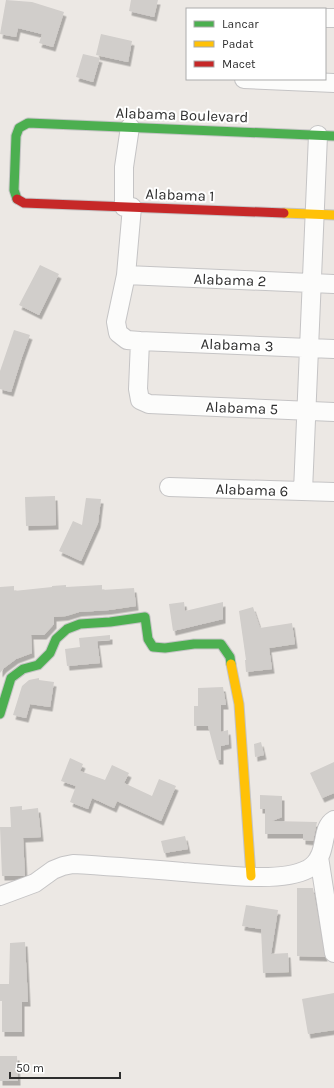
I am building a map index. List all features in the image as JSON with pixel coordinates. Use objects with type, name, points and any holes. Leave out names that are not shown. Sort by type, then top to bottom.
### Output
[{"type":"street","points":[[266,80],[334,83]]},
{"type":"street","name":"Alabama Boulevard","points":[[24,203],[17,199],[14,190],[16,136],[19,128],[28,123],[326,135]]},
{"type":"street","name":"Alabama 3","points":[[130,127],[124,166],[128,207],[126,275],[116,322],[118,333],[127,340],[140,341],[334,349]]},
{"type":"street","points":[[304,491],[314,214],[326,135]]},
{"type":"street","name":"Alabama 1","points":[[24,203],[334,215]]},
{"type":"street","name":"Alabama 2","points":[[126,275],[334,284]]},
{"type":"street","name":"Alabama 5","points":[[140,341],[138,389],[140,400],[149,404],[334,412]]},
{"type":"street","name":"Alabama 6","points":[[170,486],[334,492]]},
{"type":"street","points":[[0,714],[11,678],[23,669],[38,665],[50,653],[56,639],[67,629],[80,624],[110,622],[145,617],[148,639],[153,647],[165,648],[194,644],[221,644],[230,657],[239,704],[251,876]]},
{"type":"street","points":[[0,896],[36,882],[53,870],[74,864],[251,876],[276,876],[292,874],[307,869],[318,861],[329,824],[334,820]]},
{"type":"street","points":[[319,857],[334,954]]},
{"type":"building","points":[[6,0],[32,2],[64,12],[53,47],[39,43],[42,34],[18,28],[16,37],[0,34]]},
{"type":"building","points":[[131,0],[158,0],[154,17],[129,11]]},
{"type":"building","points":[[101,34],[132,41],[128,62],[96,55]]},
{"type":"building","points":[[83,54],[100,58],[93,82],[76,77]]},
{"type":"building","points":[[40,265],[59,274],[39,315],[19,305]]},
{"type":"building","points":[[14,330],[30,335],[11,392],[0,389],[0,371]]},
{"type":"building","points":[[55,496],[56,525],[26,526],[25,497]]},
{"type":"building","points":[[86,498],[101,499],[98,523],[81,561],[59,551],[73,521],[82,525]]},
{"type":"building","points":[[66,585],[66,587],[102,585],[102,590],[134,588],[136,606],[79,612],[66,616],[54,617],[54,624],[44,635],[31,635],[32,653],[16,659],[0,673],[0,587],[14,586],[14,591]]},
{"type":"building","points":[[184,602],[185,611],[223,602],[223,619],[173,631],[169,604]]},
{"type":"building","points":[[253,607],[260,628],[292,623],[295,644],[269,648],[272,669],[246,672],[246,660],[239,611]]},
{"type":"building","points":[[110,635],[110,640],[97,641],[100,663],[67,666],[65,649],[80,647],[79,638]]},
{"type":"building","points":[[39,678],[39,680],[54,682],[50,707],[30,704],[26,718],[13,715],[22,686],[29,680]]},
{"type":"building","points":[[223,687],[226,705],[221,705],[221,732],[228,730],[229,744],[221,746],[221,760],[217,760],[208,726],[194,726],[194,706],[198,706],[198,688]]},
{"type":"building","points":[[261,742],[264,755],[255,757],[254,744]]},
{"type":"building","points":[[70,758],[83,764],[80,771],[105,780],[112,765],[129,773],[124,783],[152,796],[159,779],[176,786],[161,821],[117,801],[114,808],[92,798],[88,809],[70,802],[76,786],[61,781]]},
{"type":"building","points":[[334,762],[334,793],[322,798],[310,773]]},
{"type":"building","points":[[260,795],[282,796],[282,817],[272,821],[317,822],[313,841],[303,840],[303,834],[265,834],[265,809],[260,809]]},
{"type":"building","points":[[22,806],[22,810],[38,808],[41,837],[23,838],[25,876],[2,876],[0,827],[11,827],[10,807]]},
{"type":"building","points":[[185,836],[188,849],[164,853],[161,841]]},
{"type":"building","points":[[297,888],[313,888],[325,957],[297,956]]},
{"type":"building","points":[[246,905],[278,910],[271,954],[288,953],[289,972],[263,973],[261,929],[242,926]]},
{"type":"building","points":[[25,942],[28,1002],[22,1002],[22,1032],[2,1032],[2,1001],[0,1001],[0,984],[9,984],[10,943]]},
{"type":"building","points":[[334,993],[334,1030],[308,1034],[302,999]]},
{"type":"building","points":[[0,1056],[17,1056],[18,1081],[0,1081]]},
{"type":"traffic: fast","points":[[17,199],[14,190],[16,136],[19,128],[28,123],[334,136]]},
{"type":"traffic: fast","points":[[0,714],[11,678],[23,669],[38,665],[50,653],[56,639],[67,629],[80,624],[110,622],[145,617],[148,639],[153,647],[165,648],[194,644],[221,644],[230,657],[231,664]]},
{"type":"traffic: slow","points":[[284,213],[334,215]]},
{"type":"traffic: slow","points":[[231,664],[239,704],[251,876]]},
{"type":"traffic: jam","points":[[17,199],[24,203],[284,213]]}]
